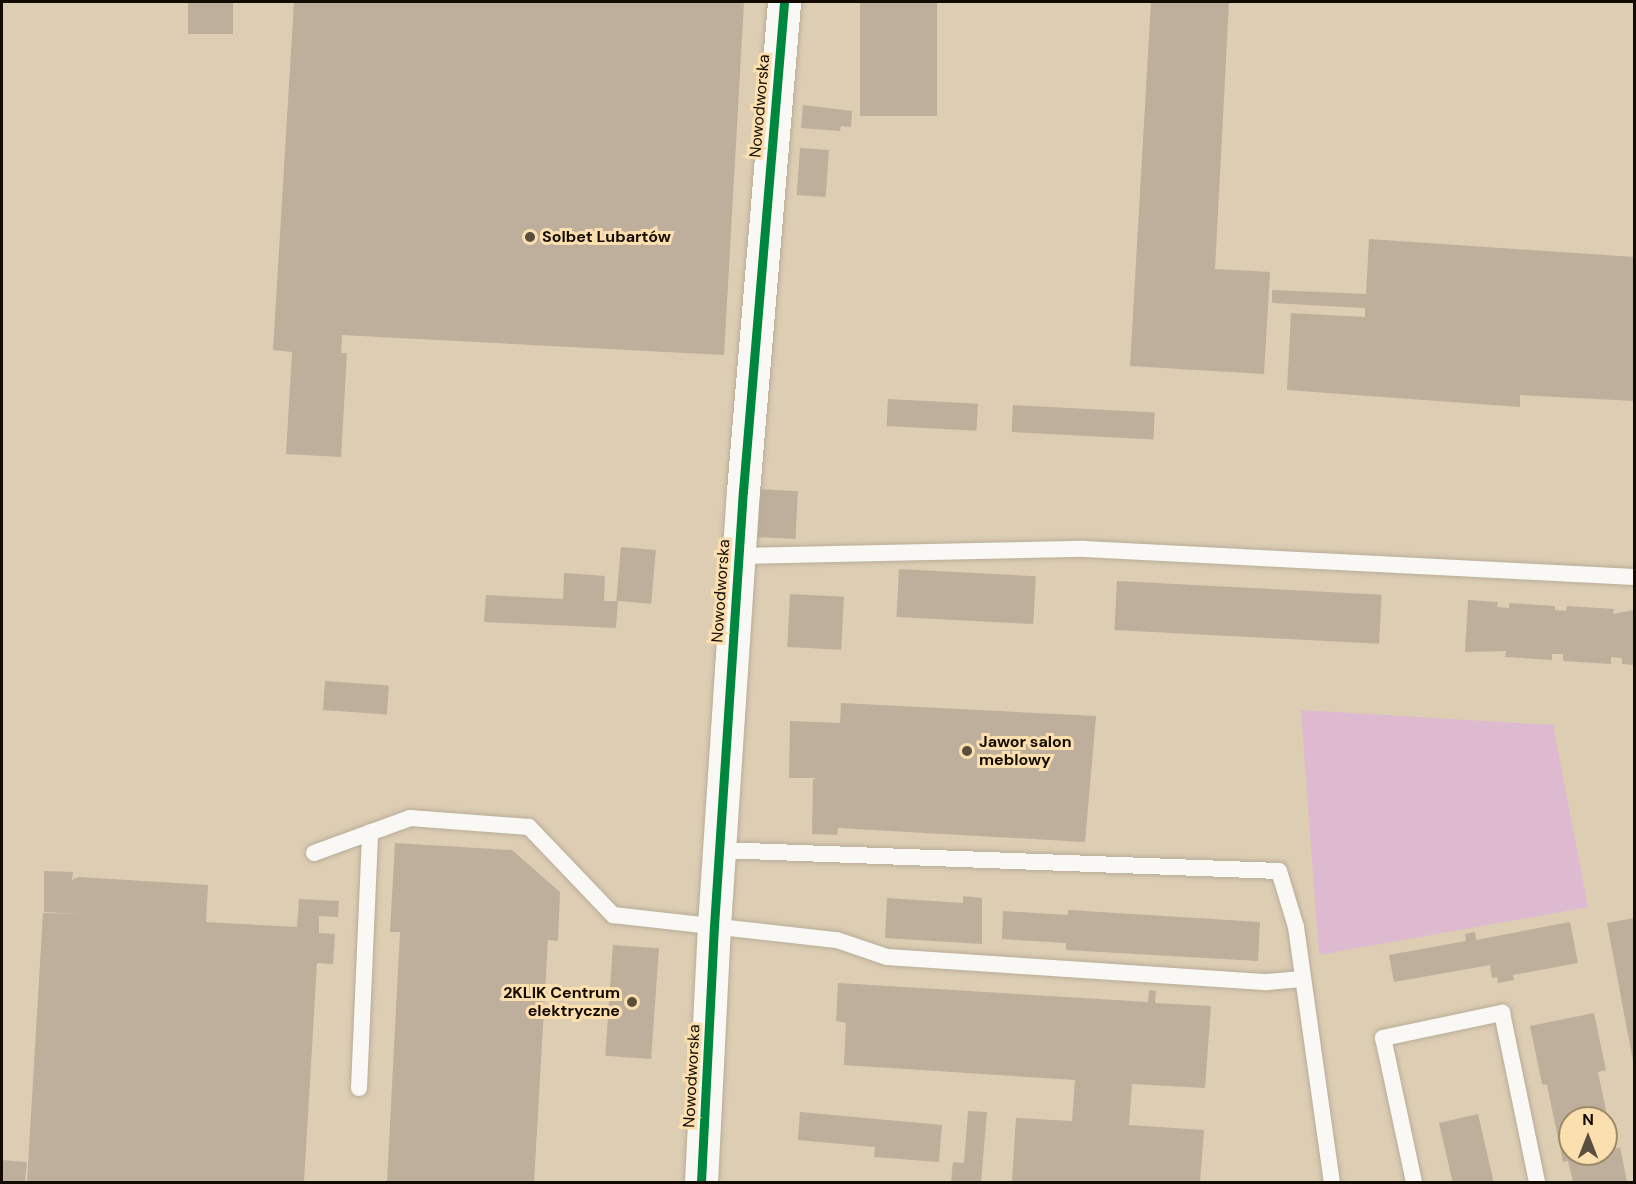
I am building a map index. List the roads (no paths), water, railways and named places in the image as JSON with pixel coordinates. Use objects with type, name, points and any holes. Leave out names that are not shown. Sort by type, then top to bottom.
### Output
[{"type":"street","name":"Nowodworska","points":[[701,1182],[714,926],[739,556],[784,2]]},
{"type":"lane","points":[[739,556],[1084,549],[1635,577]]},
{"type":"lane","points":[[314,853],[410,818],[529,827],[613,915],[837,940],[887,957],[1267,982],[1302,979]]},
{"type":"lane","points":[[359,1088],[370,832]]},
{"type":"lane","points":[[720,850],[1279,871],[1296,927],[1332,1182]]},
{"type":"lane","points":[[1414,1182],[1383,1038],[1502,1013],[1537,1182]]},
{"type":"place","name":"Solbet Lubartów","points":[[530,237]]},
{"type":"place","name":"Jawor salon meblowy","points":[[967,751]]},
{"type":"place","name":"2KLIK Centrum elektryczne","points":[[632,1002]]}]
